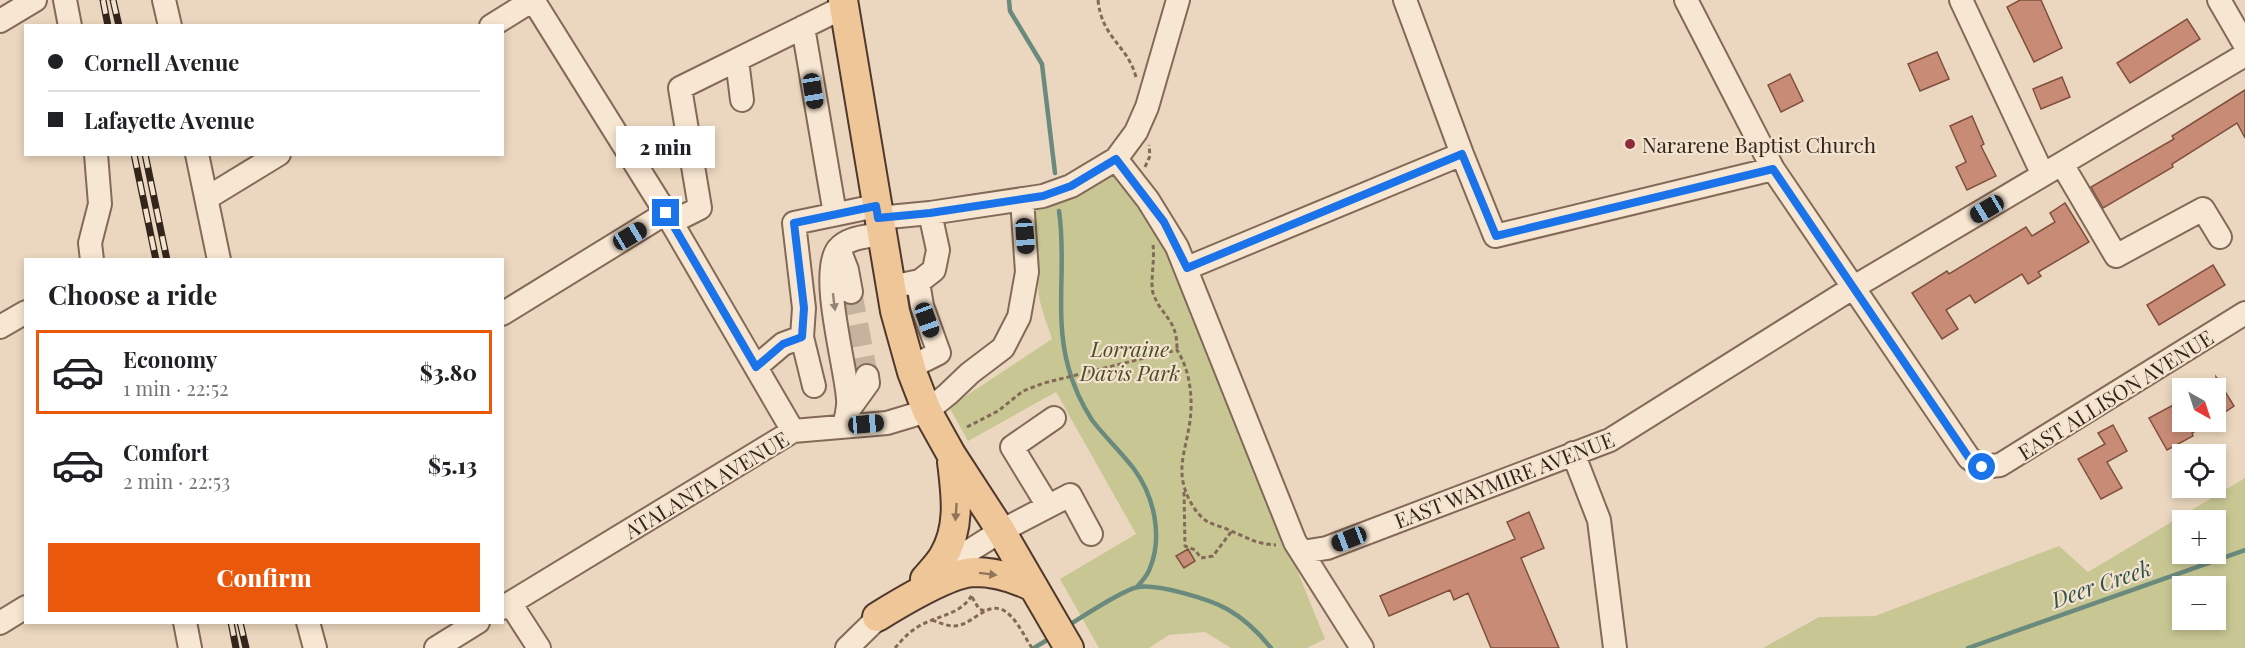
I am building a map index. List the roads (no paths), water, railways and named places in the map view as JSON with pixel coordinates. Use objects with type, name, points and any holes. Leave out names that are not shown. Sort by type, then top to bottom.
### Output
[{"type":"main road","points":[[844,3],[890,286],[911,367],[927,411],[951,454],[1001,531],[1069,648]]},
{"type":"main road","points":[[925,579],[943,557],[955,529],[957,505],[951,454]]},
{"type":"main road","points":[[877,617],[927,588],[973,572],[1017,579],[1039,597]]},
{"type":"street","points":[[0,21],[35,0]]},
{"type":"street","points":[[65,0],[70,24]]},
{"type":"street","points":[[164,0],[170,24]]},
{"type":"street","points":[[494,24],[533,0],[669,218],[793,431]]},
{"type":"street","points":[[814,386],[802,337],[804,308],[794,223],[835,214],[878,220],[1043,196],[1071,186],[1116,159],[1136,132],[1147,107],[1178,0]]},
{"type":"street","points":[[1405,0],[1462,154],[1496,236],[1773,169]]},
{"type":"street","points":[[1686,0],[1773,169],[1854,287]]},
{"type":"street","points":[[1961,0],[2053,170],[2116,256],[2203,208],[2220,237]]},
{"type":"street","points":[[2219,0],[2245,45]]},
{"type":"street","points":[[504,313],[669,218],[700,208],[680,88],[803,27],[844,3]]},
{"type":"street","points":[[803,27],[835,214]]},
{"type":"street","name":"EAST WAYMIRE AVENUE","points":[[1299,547],[1327,548],[1610,440],[1854,287],[2245,55]]},
{"type":"street","points":[[737,60],[742,100]]},
{"type":"street","points":[[1187,268],[1462,154]]},
{"type":"street","points":[[92,258],[90,243],[100,204],[96,156]]},
{"type":"street","points":[[197,156],[219,258]]},
{"type":"street","points":[[207,198],[276,156]]},
{"type":"street","points":[[1116,159],[1164,222],[1187,268],[1299,547],[1362,648]]},
{"type":"street","points":[[927,411],[1003,348],[1019,317],[1027,272],[1022,199]]},
{"type":"street","points":[[890,286],[918,282],[934,270],[938,250],[930,213]]},
{"type":"street","points":[[846,419],[848,399],[831,279],[833,258],[848,241],[878,220]]},
{"type":"street","points":[[839,249],[847,270],[851,292]]},
{"type":"street","points":[[911,367],[939,353],[922,306],[918,282]]},
{"type":"street","name":"EAST ALLISON AVENUE","points":[[1854,287],[1969,458],[1982,467],[2000,465],[2245,313]]},
{"type":"street","points":[[0,327],[24,313]]},
{"type":"street","points":[[756,367],[783,344],[802,337]]},
{"type":"street","points":[[846,419],[868,383],[867,376]]},
{"type":"street","name":"ATALANTA AVENUE","points":[[506,605],[793,431],[846,419],[887,423],[927,411]]},
{"type":"street","points":[[1048,507],[1012,447],[1054,418]]},
{"type":"street","points":[[1573,453],[1599,520],[1615,648]]},
{"type":"street","points":[[847,648],[877,617],[925,579],[1001,531],[1070,495],[1091,534]]},
{"type":"street","points":[[506,605],[539,648]]},
{"type":"street","points":[[0,623],[24,609]]},
{"type":"street","points":[[185,624],[190,648]]},
{"type":"street","points":[[309,624],[315,648]]},
{"type":"street","points":[[436,648],[475,624]]},
{"type":"waterway","points":[[1009,0],[1010,11],[1042,64],[1055,173]]},
{"type":"waterway","points":[[1059,211],[1062,250],[1062,327],[1070,373],[1092,420],[1141,480],[1147,491],[1154,517],[1156,530],[1154,556],[1148,573],[1137,587]]},
{"type":"waterway","name":"Deer Creek","points":[[1968,648],[2245,550]]},
{"type":"waterway","name":"Deer Creek","points":[[1066,627],[1131,589],[1158,588],[1196,597],[1227,609],[1240,617],[1271,648]]},
{"type":"waterway","name":"Deer Creek","points":[[1034,648],[1052,637]]},
{"type":"tunnel","points":[[851,292],[867,376]]},
{"type":"railway","points":[[103,0],[108,24]]},
{"type":"railway","points":[[113,0],[119,24]]},
{"type":"railway","points":[[134,156],[156,258]]},
{"type":"railway","points":[[145,156],[167,258]]},
{"type":"railway","points":[[231,624],[236,648]]},
{"type":"railway","points":[[240,624],[246,648]]},
{"type":"place","name":"Nararene Baptist Church","points":[[1630,144]]},
{"type":"park label","name":"Lorraine Davis Park","points":[[1130,360]]}]
